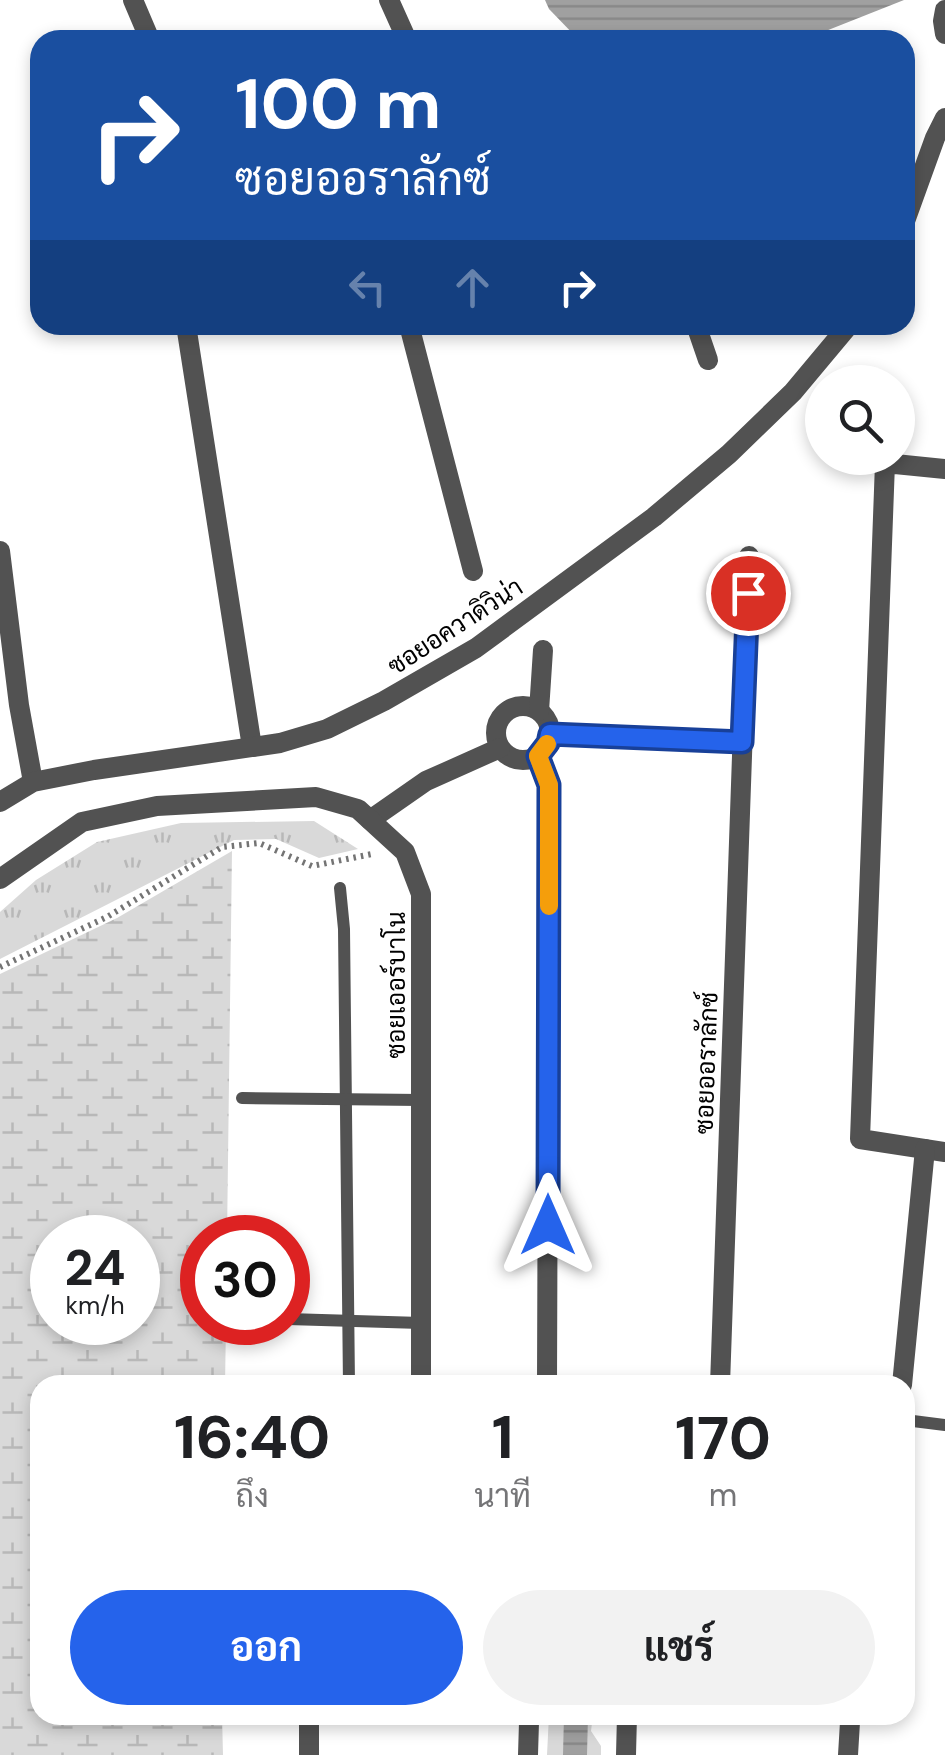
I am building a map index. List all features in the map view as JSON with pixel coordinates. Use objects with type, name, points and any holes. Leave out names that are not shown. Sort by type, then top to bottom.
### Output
[{"type":"street","points":[[133,0],[146,30]]},
{"type":"street","points":[[389,0],[403,30]]},
{"type":"street","points":[[945,10],[945,34]]},
{"type":"street","points":[[915,193],[945,118]]},
{"type":"street","points":[[188,335],[252,748]]},
{"type":"street","points":[[412,335],[473,572]]},
{"type":"street","points":[[699,335],[708,360]]},
{"type":"street","name":"ซอยอควาดิวิน่า","points":[[0,802],[34,782],[280,743],[327,729],[384,700],[476,648],[654,517],[729,454],[792,392],[840,335]]},
{"type":"street","points":[[903,1375],[935,1150],[860,1138],[885,463],[945,469]]},
{"type":"street","points":[[0,551],[9,709],[34,782]]},
{"type":"street","name":"ซอยออราลักซ์","points":[[720,1375],[749,556]]},
{"type":"street","points":[[539,711],[542,650]]},
{"type":"street","points":[[521,706],[539,711],[550,734],[548,743],[530,760],[513,759],[496,740],[504,713],[521,706]]},
{"type":"street","points":[[550,734],[742,742]]},
{"type":"street","points":[[370,820],[426,781],[500,748]]},
{"type":"street","points":[[538,756],[549,785],[548,1375]]},
{"type":"street","name":"ซอยเออร์บาโน","points":[[0,879],[82,822],[157,806],[316,797],[358,809],[405,852],[421,894],[421,1375]]},
{"type":"street","points":[[308,1725],[309,1755]]},
{"type":"street","points":[[528,1755],[529,1725]]},
{"type":"street","points":[[626,1755],[627,1725]]},
{"type":"street","points":[[848,1755],[850,1725]]},
{"type":"lane","points":[[340,888],[344,929],[349,1375]]},
{"type":"lane","points":[[242,1098],[421,1100]]},
{"type":"lane","points":[[310,1320],[421,1323]]},
{"type":"lane","points":[[915,1421],[945,1424]]},
{"type":"path","points":[[0,967],[107,917],[222,847],[259,843],[312,866],[399,848]]},
{"type":"green space","points":[[314,821],[358,849],[319,858],[276,839],[234,840],[0,959],[0,912],[36,880],[97,842],[181,823]]},
{"type":"green space","points":[[232,851],[227,1215],[180,1215],[180,1345],[226,1345],[225,1375],[30,1375],[30,1725],[222,1725],[223,1755],[0,1755],[0,974],[117,918]]},
{"type":"green space","points":[[548,1725],[592,1725],[591,1731],[601,1746],[601,1755],[547,1755]]},
{"type":"shaded area","points":[[545,0],[904,0],[828,30],[569,30]]},
{"type":"shaded area","points":[[564,1725],[588,1725],[587,1755],[563,1755]]},
{"type":"slow traffic","points":[[547,744],[538,756],[549,785],[549,906]]},
{"type":"route","points":[[548,1225],[549,785],[538,756],[550,734],[742,742],[748,593]]}]
